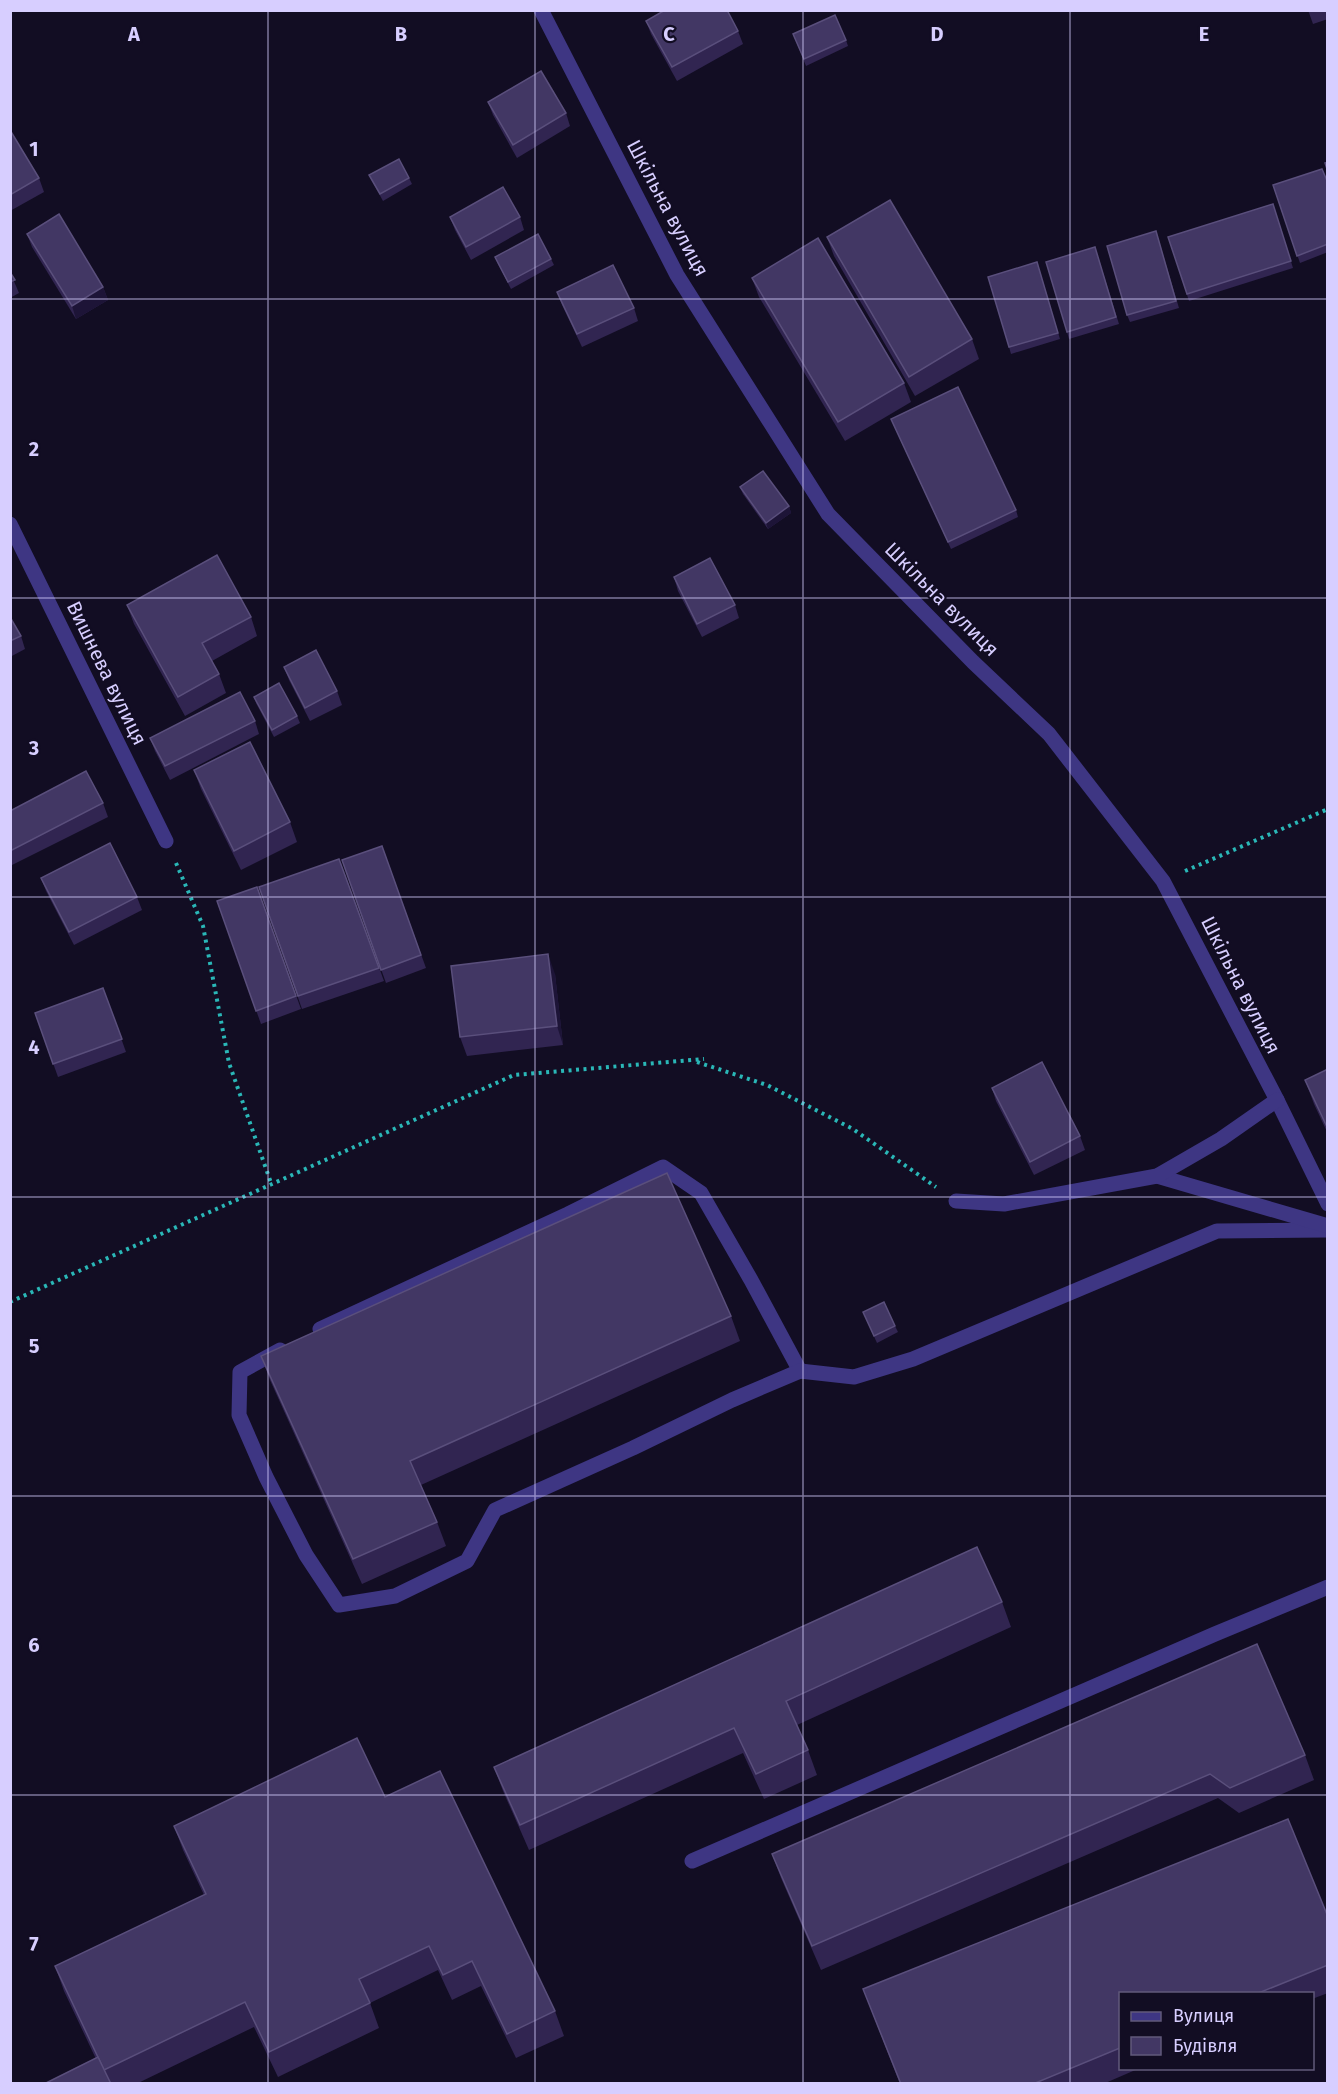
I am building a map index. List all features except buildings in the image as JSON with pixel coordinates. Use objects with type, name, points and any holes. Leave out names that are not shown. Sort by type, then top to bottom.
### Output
[{"type":"street","name":"Шкільна вулиця","points":[[541,10],[677,274],[828,514],[973,662],[1049,734],[1163,881],[1328,1204]]},
{"type":"street","name":"Вишнева вулиця","points":[[10,524],[166,841]]},
{"type":"street","points":[[956,1201],[1004,1204],[1157,1176],[1221,1139],[1276,1100]]},
{"type":"street","points":[[800,1371],[751,1280],[700,1193],[663,1167],[296,1341],[240,1372],[239,1415],[266,1477],[306,1555],[339,1605],[395,1596],[466,1561],[495,1510],[633,1448],[732,1400],[800,1371],[854,1377],[914,1359],[1217,1231],[1328,1228]]},
{"type":"street","points":[[1157,1176],[1328,1228]]},
{"type":"street","points":[[692,1861],[1204,1638],[1328,1587]]},
{"type":"path","points":[[1163,881],[1328,809]]},
{"type":"path","points":[[166,841],[202,926],[229,1063],[271,1183]]},
{"type":"path","points":[[10,1302],[514,1075],[704,1059]]},
{"type":"path","points":[[694,1061],[767,1085],[852,1129],[956,1201]]}]
